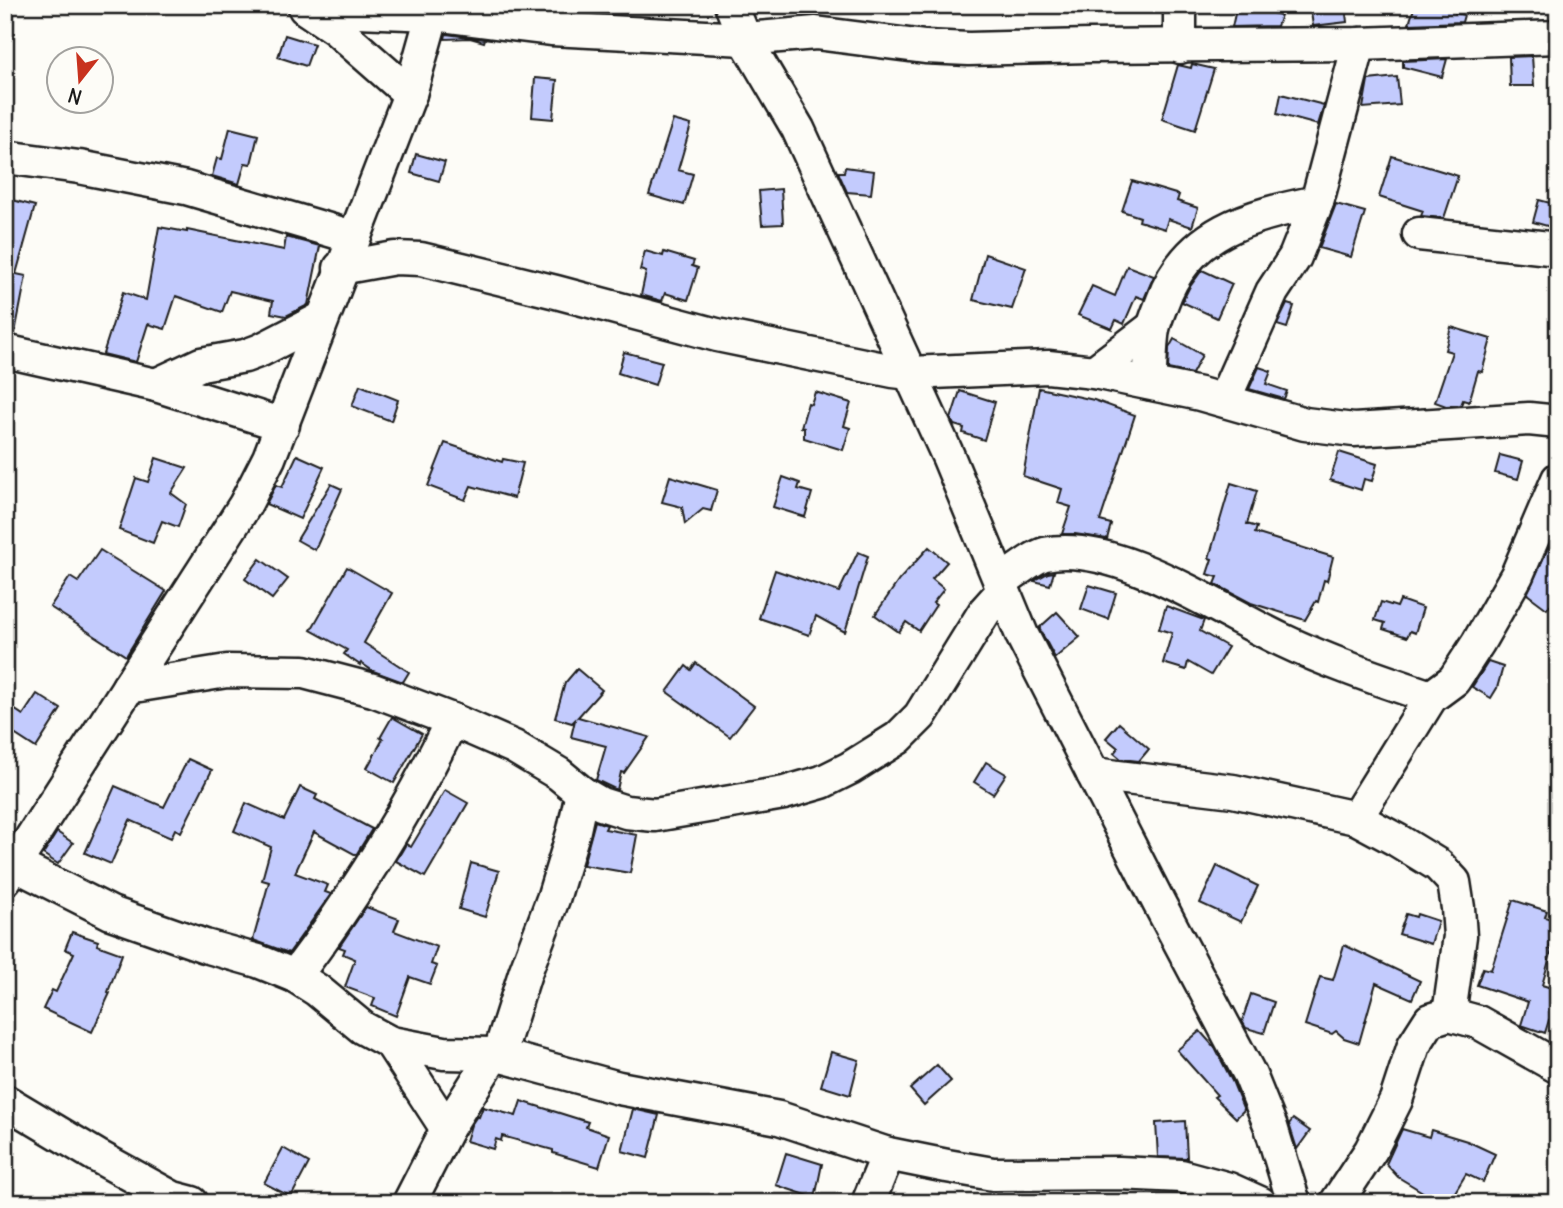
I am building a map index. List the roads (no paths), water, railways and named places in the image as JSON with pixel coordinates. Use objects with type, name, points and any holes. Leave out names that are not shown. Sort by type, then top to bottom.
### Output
[{"type":"street","points":[[731,5],[745,39],[798,129],[979,528],[1022,635],[1250,1075],[1294,1203]]},
{"type":"street","points":[[1180,5],[1180,47]]},
{"type":"street","points":[[301,7],[434,10],[551,29],[745,39],[816,33],[925,47],[969,49],[1359,44],[1558,37]]},
{"type":"street","points":[[301,7],[336,29],[410,94]]},
{"type":"street","points":[[434,10],[410,94],[357,225],[283,425],[245,505],[10,872],[111,913],[205,946],[258,961],[295,976],[317,990],[363,1028],[391,1044],[444,1053],[496,1055],[619,1088],[779,1118],[888,1153],[993,1174],[1119,1173],[1181,1176],[1229,1189],[1260,1203]]},
{"type":"street","points":[[1224,400],[1272,292],[1295,257],[1317,201],[1359,44]]},
{"type":"street","points":[[5,157],[79,167],[357,225],[395,258]]},
{"type":"street","points":[[1149,383],[1153,327],[1166,291],[1185,259],[1207,239],[1242,222],[1280,209],[1317,201]]},
{"type":"street","points":[[1419,234],[1558,249]]},
{"type":"street","points":[[341,268],[395,258],[421,259],[717,335],[910,373],[1048,367],[1094,372],[1224,400],[1305,424],[1354,430],[1502,420],[1558,422]]},
{"type":"street","points":[[156,385],[201,364],[246,356],[261,350],[321,319]]},
{"type":"street","points":[[1094,372],[1153,327]]},
{"type":"street","points":[[5,351],[156,385],[283,425]]},
{"type":"street","points":[[1356,818],[1432,696],[1454,680],[1511,587],[1558,479]]},
{"type":"street","points":[[128,687],[227,671],[304,673],[373,690],[452,720],[514,747],[601,804],[626,812],[655,815],[784,793],[822,782],[898,738],[920,716],[1002,587],[1043,555],[1076,553],[1103,557],[1191,592],[1294,646],[1363,674],[1432,696]]},
{"type":"street","points":[[975,626],[1022,635]]},
{"type":"street","points":[[295,976],[369,871],[422,782],[452,720]]},
{"type":"street","points":[[1093,774],[1233,791],[1356,818],[1438,865],[1454,882],[1460,936],[1449,1014]]},
{"type":"street","points":[[410,1203],[447,1129],[496,1055],[553,900],[582,793]]},
{"type":"street","points":[[1336,1203],[1371,1150],[1396,1100],[1413,1045],[1430,1020],[1449,1014],[1478,1023],[1558,1068]]},
{"type":"street","points":[[391,1044],[447,1129]]},
{"type":"street","points":[[5,1101],[178,1201]]},
{"type":"street","points":[[868,1203],[888,1153]]}]
